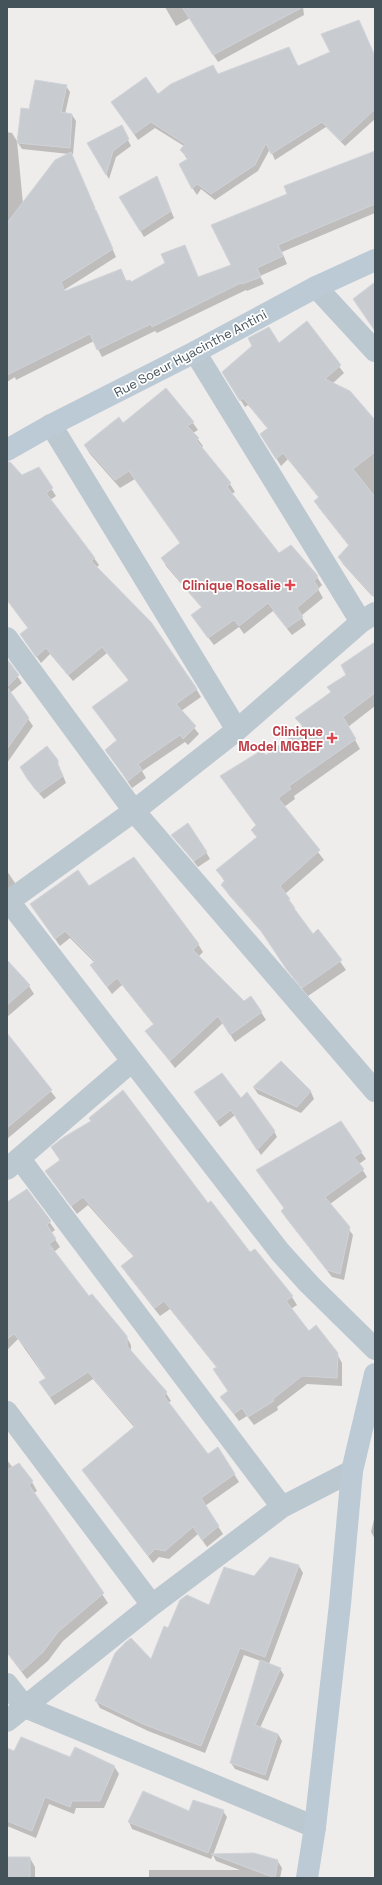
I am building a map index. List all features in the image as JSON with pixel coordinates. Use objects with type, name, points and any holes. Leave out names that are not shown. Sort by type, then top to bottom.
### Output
[{"type":"street","name":"Rue Soeur Hyacinthe Antini","points":[[7,450],[51,425],[195,352],[316,287],[375,260]]},
{"type":"street","points":[[316,287],[375,351]]},
{"type":"street","points":[[195,352],[368,617],[237,730],[134,811],[8,900],[131,1062],[280,1252],[309,1284],[375,1349]]},
{"type":"street","points":[[51,425],[237,730]]},
{"type":"street","points":[[7,638],[134,811],[375,1091]]},
{"type":"street","points":[[131,1062],[14,1164],[282,1508]]},
{"type":"street","points":[[307,1878],[315,1827],[340,1604],[352,1471],[375,1374]]},
{"type":"street","points":[[7,1412],[152,1606]]},
{"type":"street","points":[[7,1722],[152,1606],[282,1508],[352,1471]]},
{"type":"street","points":[[7,1684],[25,1708],[315,1827]]},
{"type":"building","points":[[182,7],[303,7],[213,55]]},
{"type":"building","points":[[359,20],[375,56],[375,109],[341,141],[322,122],[271,154],[266,143],[255,165],[211,194],[197,184],[192,189],[179,164],[189,158],[180,150],[185,144],[151,122],[134,134],[111,102],[146,77],[158,94],[171,84],[213,65],[218,74],[289,47],[298,66],[330,52],[321,34]]},
{"type":"building","points":[[35,80],[67,85],[61,112],[72,114],[70,148],[17,143],[21,108],[29,109]]},
{"type":"building","points":[[122,125],[129,139],[113,151],[106,175],[87,143]]},
{"type":"building","points":[[375,151],[375,204],[278,245],[283,256],[257,268],[261,277],[242,284],[241,283],[152,327],[151,324],[97,350],[90,334],[7,375],[7,223],[55,160],[71,152],[95,208],[94,210],[96,210],[113,249],[61,282],[65,291],[121,269],[126,281],[130,280],[131,282],[165,263],[161,254],[185,245],[198,277],[231,265],[211,225],[287,194],[284,186]]},
{"type":"building","points":[[157,176],[171,211],[140,231],[119,197]]},
{"type":"building","points":[[375,282],[375,331],[353,299]]},
{"type":"building","points":[[307,321],[341,365],[325,379],[350,391],[375,420],[375,452],[353,469],[375,497],[375,598],[338,557],[349,545],[314,501],[319,497],[283,453],[276,459],[260,434],[268,428],[243,398],[240,401],[222,372],[252,346],[248,338],[269,327],[279,343]]},
{"type":"building","points":[[166,388],[194,422],[187,426],[199,438],[196,440],[231,483],[227,487],[279,553],[291,545],[318,576],[314,581],[319,589],[297,608],[303,617],[287,628],[268,603],[239,626],[234,620],[208,638],[191,615],[202,607],[161,558],[180,543],[129,471],[115,480],[84,445],[119,417],[123,423]]},
{"type":"building","points":[[7,462],[10,462],[22,475],[39,467],[53,488],[46,493],[95,558],[91,561],[151,622],[197,689],[176,704],[196,726],[183,739],[180,735],[138,764],[142,770],[128,781],[105,750],[117,740],[92,707],[129,680],[102,647],[68,675],[46,648],[36,657],[20,634],[28,628],[7,600]]},
{"type":"building","points":[[375,642],[375,693],[343,717],[356,739],[289,786],[291,789],[278,798],[320,850],[280,886],[290,899],[288,900],[313,934],[318,929],[342,960],[302,988],[287,970],[259,928],[221,885],[225,880],[216,870],[257,837],[251,830],[256,825],[220,776],[262,750],[266,755],[304,727],[295,718],[331,692],[327,687],[346,675],[341,665]]},
{"type":"building","points":[[7,659],[19,675],[7,687]]},
{"type":"building","points":[[7,687],[29,718],[7,749]]},
{"type":"building","points":[[47,746],[58,760],[58,765],[63,776],[39,793],[28,780],[20,767]]},
{"type":"building","points":[[188,823],[207,852],[194,861],[171,835]]},
{"type":"building","points":[[134,857],[199,944],[193,950],[244,1001],[251,996],[262,1012],[230,1035],[218,1016],[170,1061],[145,1031],[154,1024],[117,978],[107,987],[90,965],[95,961],[65,931],[55,939],[30,904],[78,870],[89,886]]},
{"type":"building","points":[[7,960],[30,985],[7,1005]]},
{"type":"building","points":[[7,1033],[52,1090],[7,1128]]},
{"type":"building","points":[[281,1061],[311,1091],[297,1107],[253,1087]]},
{"type":"building","points":[[222,1073],[241,1098],[247,1092],[275,1131],[257,1150],[231,1110],[216,1121],[194,1092]]},
{"type":"building","points":[[123,1090],[208,1203],[211,1201],[250,1252],[255,1249],[293,1296],[286,1301],[309,1331],[316,1325],[338,1353],[337,1378],[302,1376],[273,1399],[274,1401],[248,1417],[242,1408],[234,1414],[220,1397],[228,1391],[213,1369],[217,1367],[164,1301],[155,1308],[121,1266],[134,1256],[83,1197],[71,1206],[45,1171],[60,1160],[51,1147],[64,1137],[91,1121],[89,1118]]},
{"type":"building","points":[[341,1121],[362,1152],[354,1157],[364,1169],[325,1197],[350,1227],[340,1274],[327,1270],[281,1211],[284,1208],[256,1170]]},
{"type":"building","points":[[27,1189],[51,1221],[47,1225],[56,1239],[49,1244],[89,1296],[92,1294],[127,1336],[127,1346],[167,1392],[164,1396],[208,1454],[218,1447],[235,1474],[201,1498],[219,1526],[202,1540],[193,1527],[165,1551],[155,1549],[148,1556],[82,1470],[135,1426],[88,1372],[50,1397],[39,1382],[46,1378],[27,1349],[14,1334],[7,1339],[7,1202]]},
{"type":"building","points":[[19,1463],[33,1481],[29,1485],[104,1593],[58,1632],[43,1652],[22,1671],[7,1652],[7,1470]]},
{"type":"building","points":[[270,1557],[299,1565],[265,1657],[240,1648],[201,1746],[143,1724],[95,1701],[115,1653],[126,1642],[131,1638],[151,1659],[164,1626],[168,1628],[180,1600],[187,1595],[209,1605],[224,1567],[254,1576]]},
{"type":"building","points":[[260,1660],[281,1668],[255,1725],[278,1734],[265,1775],[230,1763]]},
{"type":"building","points":[[21,1737],[70,1757],[75,1747],[115,1766],[100,1801],[72,1801],[70,1807],[45,1797],[32,1831],[7,1821],[7,1748],[14,1751]]},
{"type":"building","points":[[143,1791],[189,1811],[193,1800],[224,1810],[208,1853],[128,1822]]},
{"type":"building","points":[[254,1853],[278,1860],[275,1878],[211,1854]]},
{"type":"building","points":[[7,1857],[30,1857],[30,1878],[7,1878]]},
{"type":"place","name":"Clinique Rosalie","points":[[290,585]]},
{"type":"place","name":"Clinique Model MGBEF","points":[[332,738]]}]
